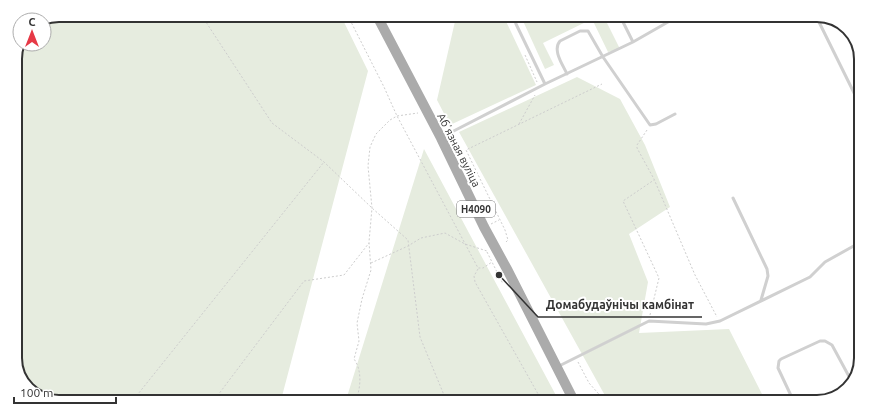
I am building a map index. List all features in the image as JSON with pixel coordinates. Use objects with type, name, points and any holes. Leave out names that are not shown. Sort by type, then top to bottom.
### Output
[{"type":"main road","name":"Абʼязная вуліца","points":[[380,22],[441,138],[484,227],[508,270],[571,395]]},
{"type":"lane","points":[[515,22],[545,84]]},
{"type":"lane","points":[[623,22],[633,42]]},
{"type":"lane","points":[[441,138],[545,84],[633,42],[669,22]]},
{"type":"lane","points":[[819,22],[854,93]]},
{"type":"lane","points":[[567,74],[557,47],[560,41],[580,31],[588,31],[591,33],[603,57],[650,125],[656,124],[675,114]]},
{"type":"lane","points":[[733,198],[767,270],[768,276],[762,300]]},
{"type":"lane","points":[[557,367],[649,321],[706,324],[720,321],[810,277],[825,262],[854,246]]},
{"type":"lane","points":[[791,395],[778,368],[779,361],[820,341],[825,341],[832,345],[849,376]]},
{"type":"path","points":[[206,22],[272,123],[324,162],[408,240],[420,337],[444,395]]},
{"type":"path","points":[[351,22],[397,116],[478,268]]},
{"type":"path","points":[[506,242],[508,240],[505,230],[466,150],[602,84]]},
{"type":"path","points":[[518,124],[539,87]]},
{"type":"path","points":[[358,395],[360,372],[358,364],[354,359],[359,341],[357,323],[362,298],[371,270],[369,242],[372,208],[368,166],[370,147],[376,134],[390,120],[397,116],[427,112]]},
{"type":"path","points":[[650,125],[637,145],[637,148],[654,180],[695,275],[720,321]]},
{"type":"path","points":[[137,395],[324,162]]},
{"type":"path","points":[[649,321],[659,278],[623,201],[654,180]]},
{"type":"path","points":[[370,264],[408,246],[421,238],[445,233],[465,244],[487,252]]},
{"type":"path","points":[[218,395],[304,281],[344,275],[369,242]]},
{"type":"path","points":[[478,268],[483,268],[492,262]]},
{"type":"path","points":[[493,265],[504,284]]},
{"type":"path","points":[[478,268],[474,276],[475,282],[539,395]]},
{"type":"path","points":[[576,358],[589,383],[600,395]]},
{"type":"shaded area","points":[[59,22],[344,22],[368,71],[282,395],[59,395],[45,392],[31,382],[24,370],[22,360],[23,52],[52,52],[52,23]]},
{"type":"shaded area","points":[[455,22],[506,22],[536,85],[450,125],[451,127],[437,100]]},
{"type":"shaded area","points":[[523,22],[586,22],[543,43],[554,65],[545,69]]},
{"type":"shaded area","points":[[593,22],[606,22],[620,49],[608,52]]},
{"type":"shaded area","points":[[577,77],[620,99],[645,145],[670,207],[629,234],[648,282],[639,333],[729,329],[762,395],[605,395],[459,132]]},
{"type":"shaded area","points":[[424,149],[556,395],[348,395]]},
{"type":"place","name":"Домабудаўнічы камбінат","points":[[499,275]]}]
